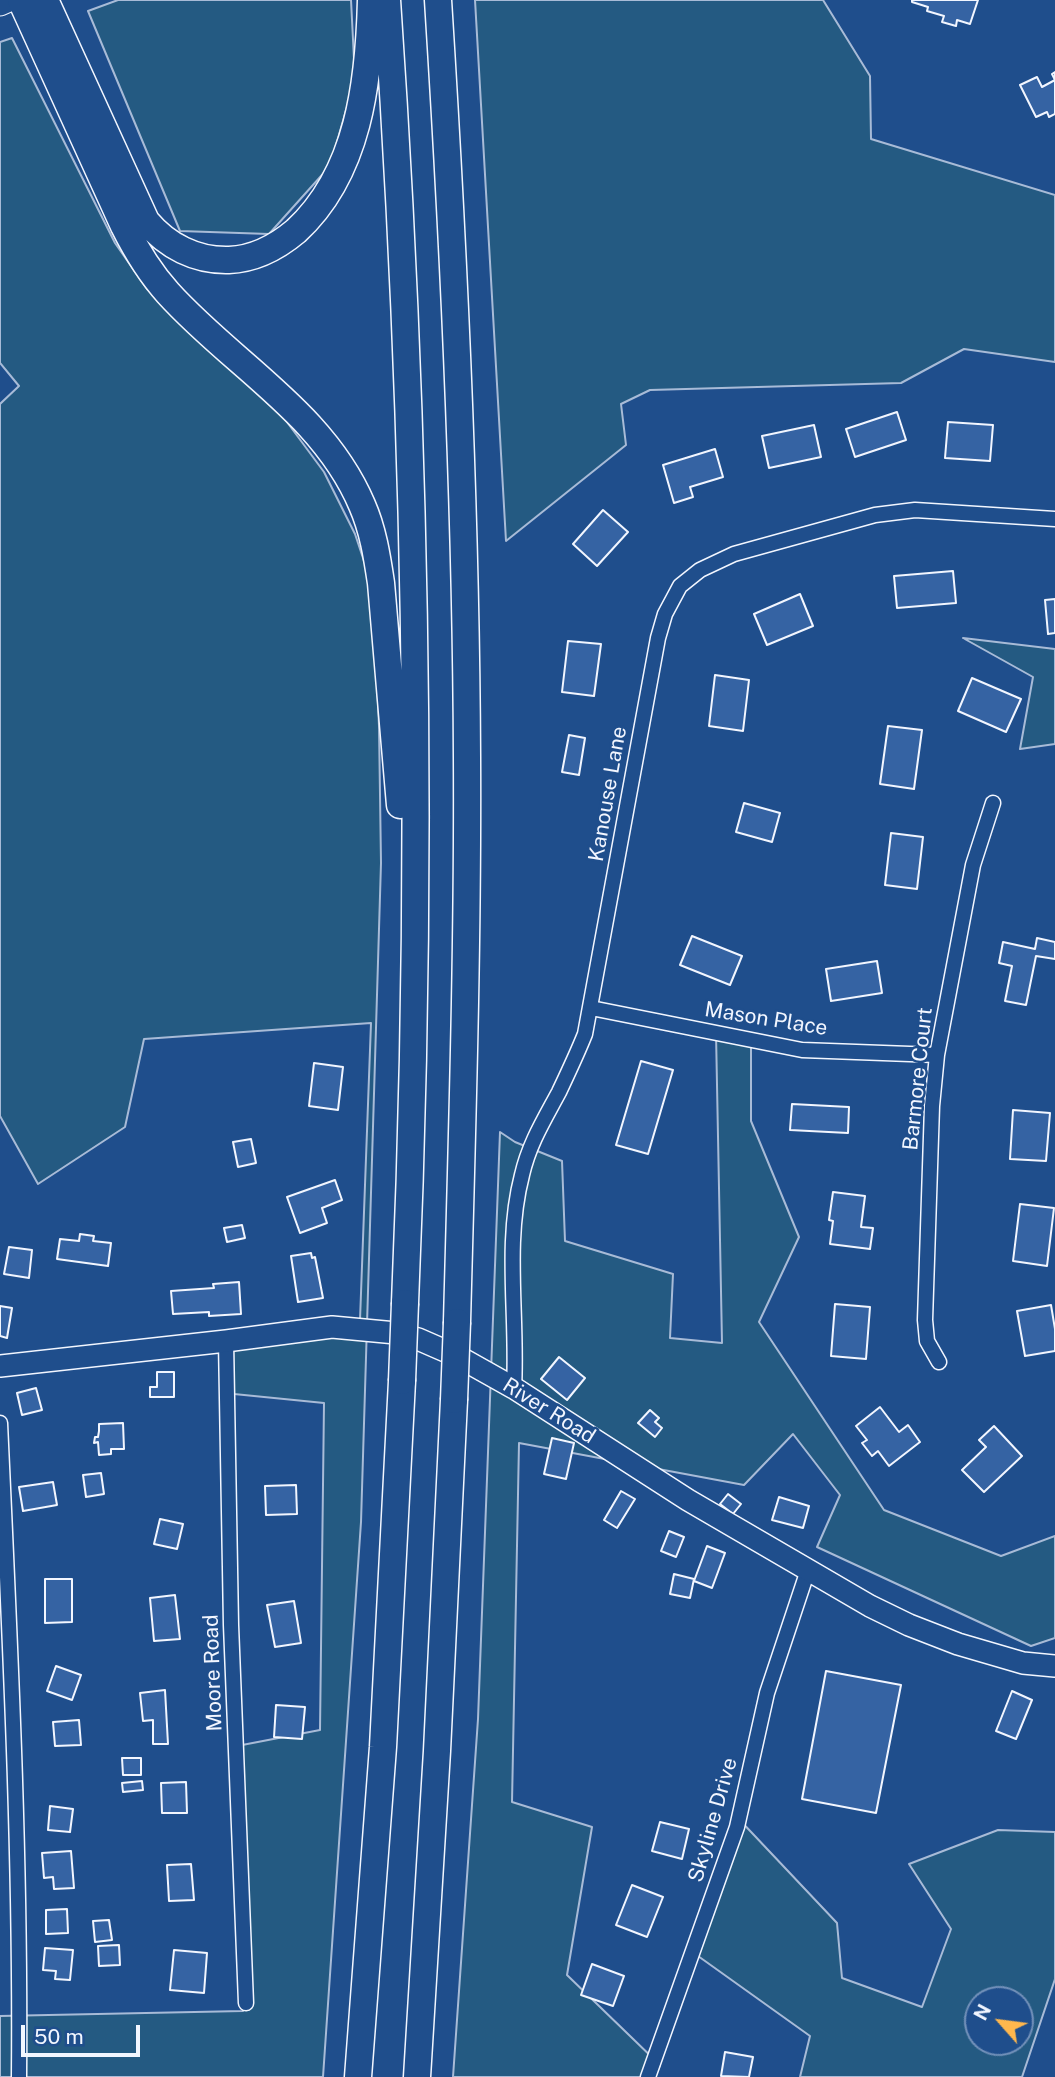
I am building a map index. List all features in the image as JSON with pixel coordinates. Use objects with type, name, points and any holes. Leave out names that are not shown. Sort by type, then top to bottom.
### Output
[{"type":"highway","points":[[21,0],[124,226],[143,261],[183,309],[312,426],[339,464],[362,505],[376,551],[387,636],[414,988]]},
{"type":"highway","points":[[45,0],[146,221],[156,233],[183,251],[199,257],[232,260],[269,250],[288,238],[319,206],[331,189],[342,167],[362,97],[369,46],[371,0]]},
{"type":"highway","points":[[358,2077],[383,1747],[402,1381],[414,988],[416,758],[410,412],[387,0]]},
{"type":"highway","points":[[418,2077],[437,1764],[454,1400],[466,949],[466,627],[455,295],[438,0]]},
{"type":"main road","points":[[0,4],[9,0]]},
{"type":"street","name":"Kanouse Lane","points":[[514,1388],[515,1209],[521,1177],[539,1126],[572,1065],[585,1034],[658,638],[665,614],[680,586],[700,570],[734,554],[875,515],[915,510],[1055,519]]},
{"type":"street","name":"Barmore Court","points":[[939,1362],[927,1341],[925,1320],[932,1106],[937,1055],[973,866],[993,803]]},
{"type":"street","name":"Mason Place","points":[[591,1008],[802,1050],[937,1055]]},
{"type":"street","name":"River Road","points":[[0,1366],[332,1327],[396,1333],[436,1345],[514,1388],[688,1500],[870,1606],[939,1638],[1023,1663],[1055,1666]]},
{"type":"street","name":"Moore Road","points":[[226,1341],[231,1625],[246,2003]]},
{"type":"street","points":[[0,1423],[13,1704],[19,2077]]},
{"type":"street","name":"Skyline Drive","points":[[648,2077],[737,1828],[767,1693],[808,1570]]},
{"type":"shaded area","points":[[118,0],[351,0],[355,79],[330,166],[269,234],[180,231],[88,11]]},
{"type":"shaded area","points":[[475,0],[823,0],[870,76],[871,139],[1055,195],[1055,362],[964,349],[901,383],[650,390],[621,404],[626,445],[506,541]]},
{"type":"shaded area","points":[[12,38],[115,243],[147,289],[284,418],[324,472],[355,534],[373,588],[381,863],[361,1522],[323,2077],[0,2077],[0,2016],[243,2011],[237,1746],[320,1730],[324,1403],[234,1394],[230,1334],[360,1320],[371,1023],[144,1039],[125,1127],[38,1184],[0,1116],[0,404],[19,386],[0,363],[0,42]]},
{"type":"shaded area","points":[[963,638],[1055,649],[1055,744],[1020,749],[1033,677]]},
{"type":"shaded area","points":[[716,1033],[751,1036],[751,1121],[799,1237],[759,1322],[884,1510],[1001,1556],[1055,1536],[1055,1638],[1031,1646],[817,1547],[840,1495],[793,1434],[744,1485],[519,1443],[512,1802],[592,1827],[567,1975],[660,2065],[655,2077],[453,2077],[478,1719],[500,1132],[515,1142],[562,1161],[565,1241],[673,1274],[670,1338],[722,1343]]},
{"type":"shaded area","points":[[736,1816],[837,1923],[842,1978],[922,2007],[951,1929],[909,1864],[998,1830],[1055,1832],[1055,1979],[1034,2041],[1034,1986],[964,1986],[964,2056],[1029,2056],[1022,2077],[800,2077],[810,2036],[698,1956]]},
{"type":"building","points":[[912,0],[978,0],[970,24],[957,20],[956,26],[942,22],[944,16],[927,11],[928,7]]},
{"type":"building","points":[[1037,77],[1042,87],[1055,80],[1055,114],[1049,117],[1047,112],[1036,117],[1020,85]]},
{"type":"building","points":[[897,412],[906,440],[855,457],[846,429]]},
{"type":"building","points":[[948,422],[993,425],[990,461],[945,458]]},
{"type":"building","points":[[814,425],[821,457],[769,468],[762,436]]},
{"type":"building","points":[[715,449],[723,477],[690,487],[693,497],[674,503],[663,465]]},
{"type":"building","points":[[603,510],[628,532],[597,566],[573,544]]},
{"type":"building","points":[[953,571],[956,603],[897,608],[894,576]]},
{"type":"building","points":[[800,594],[813,626],[767,645],[754,614]]},
{"type":"building","points":[[1055,599],[1055,633],[1048,634],[1045,600]]},
{"type":"building","points":[[568,641],[601,644],[594,696],[562,692]]},
{"type":"building","points":[[715,675],[749,680],[743,731],[709,726]]},
{"type":"building","points":[[972,678],[1021,699],[1006,732],[958,711]]},
{"type":"building","points":[[888,726],[922,730],[914,789],[880,784]]},
{"type":"building","points":[[569,735],[585,738],[579,775],[562,772]]},
{"type":"building","points":[[744,803],[780,813],[772,842],[736,832]]},
{"type":"building","points":[[891,833],[923,837],[917,889],[885,885]]},
{"type":"building","points":[[692,936],[742,956],[730,985],[680,965]]},
{"type":"building","points":[[1037,938],[1055,942],[1055,959],[1036,956],[1026,1005],[1005,1001],[1012,966],[999,963],[1003,942],[1035,949]]},
{"type":"building","points":[[877,961],[882,993],[831,1001],[826,969]]},
{"type":"building","points":[[641,1061],[673,1070],[648,1154],[616,1145]]},
{"type":"building","points":[[314,1063],[343,1067],[338,1110],[309,1106]]},
{"type":"building","points":[[792,1104],[849,1107],[848,1133],[790,1130]]},
{"type":"building","points":[[1013,1110],[1050,1113],[1046,1161],[1010,1159]]},
{"type":"building","points":[[251,1139],[256,1163],[238,1167],[233,1142]]},
{"type":"building","points":[[335,1180],[342,1200],[322,1208],[327,1223],[300,1233],[287,1197]]},
{"type":"building","points":[[833,1192],[865,1196],[861,1227],[873,1228],[870,1249],[830,1244],[833,1221],[829,1220]]},
{"type":"building","points":[[1020,1204],[1054,1208],[1047,1266],[1013,1261]]},
{"type":"building","points":[[242,1225],[245,1238],[227,1242],[224,1228]]},
{"type":"building","points":[[80,1234],[94,1236],[93,1241],[111,1243],[108,1266],[57,1259],[60,1239],[79,1241]]},
{"type":"building","points":[[9,1247],[32,1250],[29,1278],[4,1274]]},
{"type":"building","points":[[311,1253],[312,1258],[315,1257],[323,1298],[298,1302],[291,1256]]},
{"type":"building","points":[[239,1282],[241,1314],[173,1314],[171,1291],[214,1288],[213,1284]]},
{"type":"building","points":[[835,1304],[870,1307],[866,1359],[831,1356]]},
{"type":"building","points":[[1051,1305],[1055,1351],[1025,1356],[1017,1311]]},
{"type":"building","points":[[0,1306],[12,1308],[7,1338],[0,1336]]},
{"type":"building","points":[[559,1357],[585,1378],[567,1400],[541,1379]]},
{"type":"building","points":[[157,1372],[174,1372],[174,1397],[150,1397],[150,1387],[157,1387]]},
{"type":"building","points":[[36,1388],[42,1410],[22,1415],[17,1393]]},
{"type":"building","points":[[880,1407],[899,1432],[908,1425],[920,1442],[889,1466],[878,1451],[872,1456],[862,1443],[867,1440],[856,1426]]},
{"type":"building","points":[[650,1410],[659,1418],[655,1422],[662,1428],[655,1437],[638,1423]]},
{"type":"building","points":[[123,1423],[124,1449],[111,1449],[111,1454],[99,1455],[98,1442],[94,1443],[95,1437],[98,1437],[99,1424]]},
{"type":"building","points":[[994,1426],[1022,1456],[984,1492],[962,1470],[986,1447],[979,1440]]},
{"type":"building","points":[[552,1438],[574,1443],[566,1479],[544,1474]]},
{"type":"building","points":[[101,1473],[104,1494],[86,1497],[83,1475]]},
{"type":"building","points":[[53,1482],[57,1505],[23,1511],[19,1487]]},
{"type":"building","points":[[296,1485],[297,1514],[266,1515],[265,1486]]},
{"type":"building","points":[[621,1491],[635,1499],[617,1528],[604,1520]]},
{"type":"building","points":[[728,1494],[741,1504],[733,1514],[720,1504]]},
{"type":"building","points":[[779,1497],[809,1506],[803,1528],[772,1520]]},
{"type":"building","points":[[160,1519],[183,1524],[177,1549],[154,1544]]},
{"type":"building","points":[[669,1531],[684,1537],[676,1557],[661,1551]]},
{"type":"building","points":[[707,1546],[725,1553],[712,1588],[694,1581]]},
{"type":"building","points":[[674,1574],[694,1579],[690,1598],[670,1594]]},
{"type":"building","points":[[45,1579],[72,1579],[72,1622],[45,1623]]},
{"type":"building","points":[[175,1595],[180,1639],[154,1641],[150,1598]]},
{"type":"building","points":[[294,1601],[301,1643],[275,1647],[267,1605]]},
{"type":"building","points":[[56,1666],[81,1675],[72,1700],[47,1691]]},
{"type":"building","points":[[826,1671],[901,1685],[876,1813],[802,1799]]},
{"type":"building","points":[[165,1690],[168,1744],[153,1744],[153,1720],[143,1721],[140,1693]]},
{"type":"building","points":[[1012,1691],[1032,1700],[1016,1739],[996,1731]]},
{"type":"building","points":[[276,1705],[305,1707],[302,1739],[274,1737]]},
{"type":"building","points":[[79,1720],[81,1745],[55,1746],[53,1722]]},
{"type":"building","points":[[122,1758],[141,1758],[141,1775],[123,1775]]},
{"type":"building","points":[[142,1781],[143,1790],[123,1792],[122,1783]]},
{"type":"building","points":[[186,1782],[187,1813],[162,1813],[161,1783]]},
{"type":"building","points":[[50,1806],[73,1809],[70,1832],[48,1830]]},
{"type":"building","points":[[660,1822],[689,1829],[682,1859],[652,1851]]},
{"type":"building","points":[[71,1851],[74,1888],[54,1889],[53,1877],[44,1878],[42,1853]]},
{"type":"building","points":[[191,1864],[194,1900],[169,1901],[167,1865]]},
{"type":"building","points":[[632,1885],[663,1897],[647,1937],[616,1925]]},
{"type":"building","points":[[67,1909],[68,1933],[46,1934],[46,1910]]},
{"type":"building","points":[[109,1920],[112,1940],[95,1942],[93,1921]]},
{"type":"building","points":[[119,1945],[120,1965],[99,1966],[98,1946]]},
{"type":"building","points":[[45,1948],[73,1950],[70,1980],[55,1979],[56,1971],[43,1970]]},
{"type":"building","points":[[174,1950],[207,1953],[204,1993],[170,1990]]},
{"type":"building","points":[[592,1964],[624,1976],[613,2006],[581,1995]]},
{"type":"building","points":[[725,2052],[753,2057],[749,2077],[721,2076]]}]
